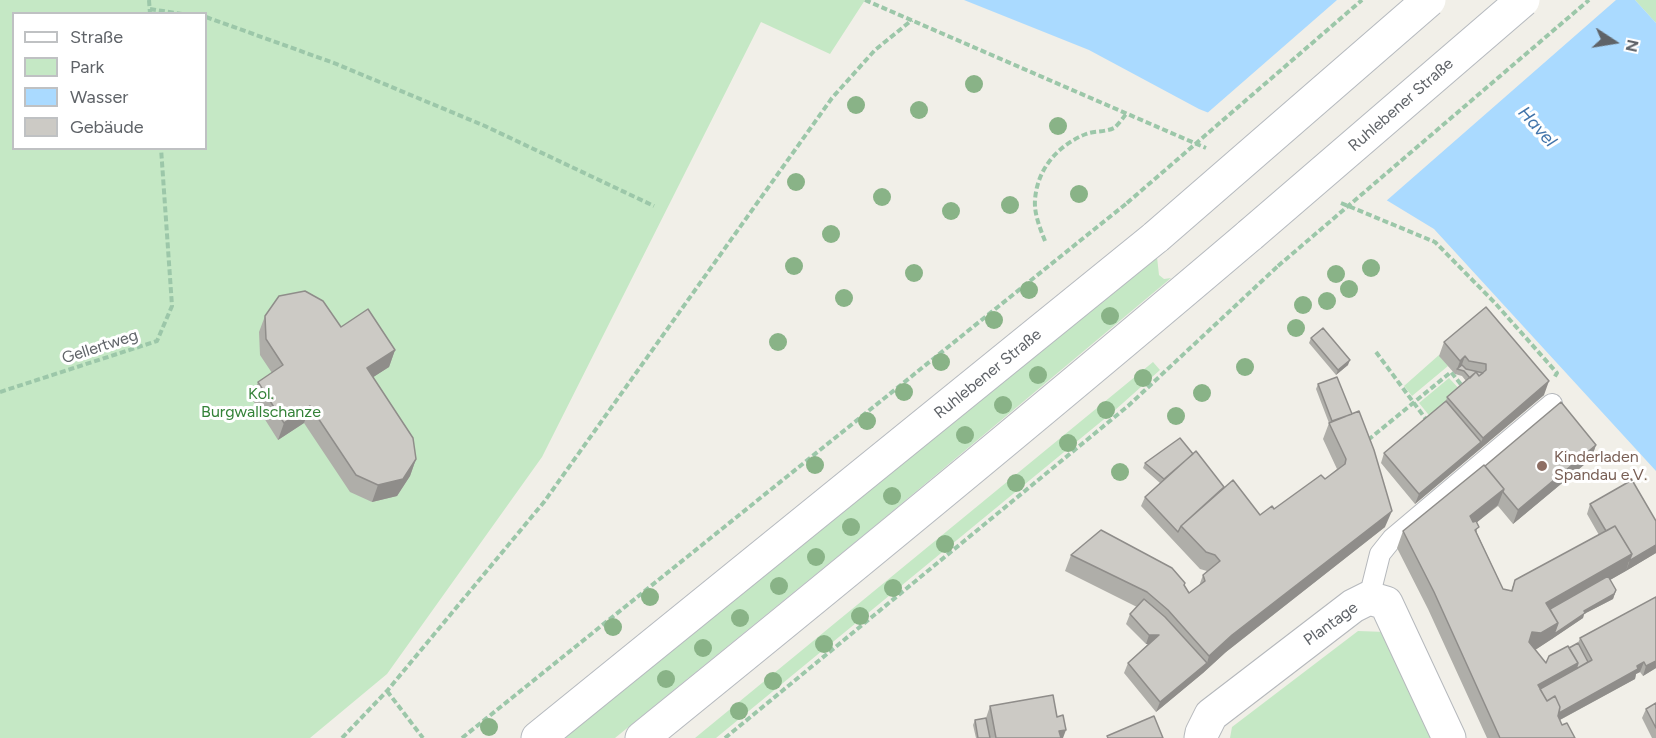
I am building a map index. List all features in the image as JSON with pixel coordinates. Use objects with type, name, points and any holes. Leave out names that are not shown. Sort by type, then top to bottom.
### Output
[{"type":"main road","name":"Ruhlebener Straße","points":[[538,738],[1155,237],[1429,0]]},
{"type":"main road","name":"Ruhlebener Straße","points":[[642,738],[843,576],[1090,371],[1523,0]]},
{"type":"main road","name":"Plantage","points":[[1201,738],[1211,715],[1353,606],[1369,598],[1386,603],[1449,738]]},
{"type":"lane","points":[[1369,598],[1380,554],[1392,539],[1552,404]]},
{"type":"path","points":[[149,0],[150,11]]},
{"type":"path","points":[[866,0],[1213,151]]},
{"type":"path","points":[[462,738],[1127,203],[1362,0]]},
{"type":"path","points":[[725,738],[1128,406],[1278,266],[1589,0]]},
{"type":"path","points":[[207,17],[334,63],[485,126],[654,206]]},
{"type":"path","points":[[342,738],[387,691],[544,502],[832,98],[876,50],[912,20]]},
{"type":"path","points":[[1045,241],[1038,222],[1035,201],[1041,174],[1064,145],[1088,133],[1113,128],[1126,114]]},
{"type":"path","name":"Gellertweg","points":[[0,392],[157,341],[172,306],[160,150]]},
{"type":"path","points":[[1331,200],[1436,242],[1495,303],[1557,373],[1548,392],[1555,400],[1552,404]]},
{"type":"path","points":[[1376,352],[1429,422]]},
{"type":"path","points":[[1367,441],[1451,372],[1466,390]]},
{"type":"path","points":[[387,691],[423,738]]},
{"type":"green space","name":"Kol. Burgwallschanze","points":[[0,0],[865,0],[830,54],[761,22],[542,457],[387,674],[310,738],[0,738]]},
{"type":"green space","points":[[1635,0],[1656,0],[1656,23]]},
{"type":"green space","points":[[1157,257],[1159,275],[1164,279],[1171,278],[870,530],[615,738],[563,738]]},
{"type":"green space","points":[[1439,355],[1448,366],[1412,396],[1404,386]]},
{"type":"green space","points":[[1153,362],[1160,370],[1114,411],[716,738],[695,738]]},
{"type":"green space","points":[[1449,378],[1463,393],[1432,419],[1419,403]]},
{"type":"green space","points":[[1358,631],[1386,632],[1435,738],[1230,738],[1232,727]]},
{"type":"water","name":"Havel","points":[[964,0],[1635,0],[1656,23],[1656,471],[1434,229],[1309,153],[1199,109],[1089,50]]},
{"type":"pier","points":[[1337,0],[1616,0],[1385,202],[1308,156],[1205,115]]},
{"type":"building","points":[[305,291],[323,301],[341,327],[368,309],[395,350],[367,368],[413,438],[416,459],[403,479],[378,485],[356,475],[310,406],[284,423],[258,382],[283,365],[266,339],[265,316],[279,296]]},
{"type":"building","points":[[1486,307],[1549,381],[1483,438],[1447,397],[1476,372],[1479,376],[1486,370],[1486,364],[1469,361],[1465,356],[1460,361],[1444,342]]},
{"type":"building","points":[[1323,328],[1350,360],[1338,370],[1311,338]]},
{"type":"building","points":[[1462,365],[1466,369],[1483,373],[1479,376],[1476,372],[1470,378],[1464,371],[1457,369]]},
{"type":"building","points":[[1337,377],[1352,414],[1332,421],[1318,384]]},
{"type":"building","points":[[1446,401],[1481,442],[1419,494],[1384,453]]},
{"type":"building","points":[[1561,402],[1596,445],[1518,510],[1485,466]]},
{"type":"building","points":[[1359,411],[1374,450],[1392,511],[1232,635],[1209,656],[1168,610],[1147,592],[1071,555],[1101,530],[1172,568],[1185,583],[1189,593],[1205,581],[1203,575],[1220,561],[1215,555],[1206,552],[1181,526],[1233,480],[1260,515],[1272,506],[1274,509],[1321,475],[1325,479],[1345,464],[1346,459],[1329,423]]},
{"type":"building","points":[[1180,438],[1193,454],[1164,479],[1145,463]]},
{"type":"building","points":[[1196,451],[1224,487],[1181,526],[1178,532],[1145,497]]},
{"type":"building","points":[[1484,465],[1504,489],[1470,516],[1479,527],[1475,530],[1503,589],[1512,591],[1515,580],[1615,526],[1632,554],[1546,603],[1558,623],[1541,633],[1532,632],[1529,642],[1546,663],[1549,656],[1568,646],[1578,663],[1538,685],[1547,701],[1555,696],[1560,707],[1558,716],[1562,725],[1567,723],[1575,738],[1500,738],[1434,592],[1403,531]]},
{"type":"building","points":[[1632,480],[1656,521],[1656,545],[1629,561],[1632,554],[1615,526],[1606,531],[1590,504]]},
{"type":"building","points":[[1608,576],[1616,590],[1614,594],[1584,611],[1585,613],[1554,634],[1558,623],[1550,609]]},
{"type":"building","points":[[1656,597],[1656,661],[1646,666],[1644,662],[1637,666],[1638,669],[1559,713],[1560,707],[1555,696],[1547,701],[1540,689],[1592,660],[1580,638]]},
{"type":"building","points":[[1144,599],[1165,617],[1207,663],[1160,702],[1128,663],[1159,635],[1149,635],[1130,614]]},
{"type":"building","points":[[1578,643],[1588,662],[1576,669],[1578,663],[1569,648]]},
{"type":"building","points":[[1053,695],[1057,717],[1063,715],[1066,730],[1059,731],[1061,738],[996,738],[990,706]]},
{"type":"building","points":[[1656,703],[1656,728],[1646,709]]},
{"type":"building","points":[[1154,716],[1163,738],[1108,738],[1107,736]]},
{"type":"building","points":[[986,718],[990,738],[978,738],[975,720]]},
{"type":"place","name":"Kinderladen Spandau e.V.","points":[[1542,466]]}]
